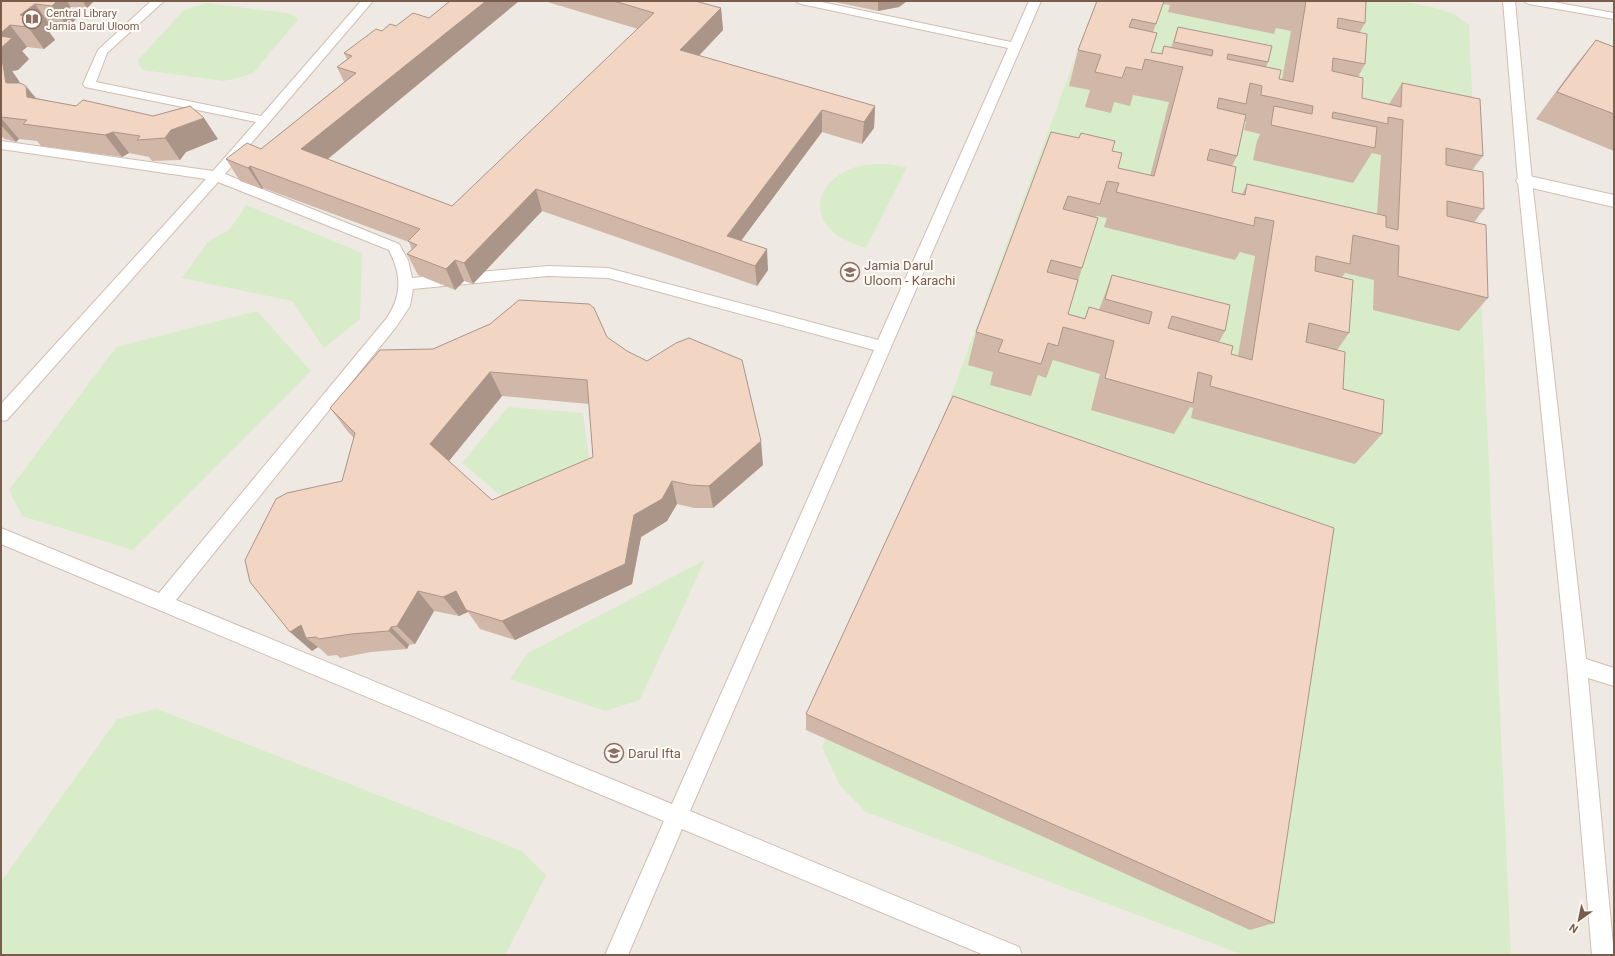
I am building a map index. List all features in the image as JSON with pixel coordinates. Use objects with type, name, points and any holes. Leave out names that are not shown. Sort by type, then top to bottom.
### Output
[{"type":"street","points":[[1525,181],[1614,201]]},
{"type":"lane","points":[[158,1],[102,52],[89,84],[264,120]]},
{"type":"lane","points":[[1,415],[216,176],[367,1]]},
{"type":"lane","points":[[801,1],[1015,46]]},
{"type":"lane","points":[[616,955],[678,817],[1035,1]]},
{"type":"lane","points":[[1509,1],[1525,181],[1577,666],[1602,955]]},
{"type":"lane","points":[[1529,1],[1614,16]]},
{"type":"lane","points":[[1,145],[216,176],[394,247],[403,261],[406,284],[402,305],[391,323],[162,603]]},
{"type":"lane","points":[[406,284],[548,271],[608,274],[883,347]]},
{"type":"lane","points":[[1,536],[1011,955]]},
{"type":"lane","points":[[1577,666],[1614,677]]},
{"type":"shaded area","points":[[1,1],[1614,1],[1614,955],[1,955]]},
{"type":"green space","points":[[1096,1],[1400,1],[1432,7],[1454,14],[1469,25],[1511,955],[1243,955],[866,812],[840,786],[822,747]]},
{"type":"green space","points":[[207,3],[287,13],[295,16],[298,20],[253,73],[239,78],[223,81],[143,70],[139,65],[138,60],[184,10]]},
{"type":"green space","points":[[887,164],[907,167],[866,248],[839,236],[824,222],[820,204],[822,196],[832,181],[848,170],[867,165]]},
{"type":"green space","points":[[246,205],[362,253],[360,319],[324,348],[292,301],[182,278],[208,242],[230,229]]},
{"type":"green space","points":[[257,311],[311,371],[133,550],[22,516],[9,490],[116,347]]},
{"type":"green space","points":[[508,407],[583,413],[591,473],[512,505],[462,463]]},
{"type":"green space","points":[[705,560],[640,700],[605,711],[510,679],[528,653]]},
{"type":"green space","points":[[157,709],[522,851],[546,875],[505,955],[1,955],[1,882],[117,719]]},
{"type":"building","points":[[1,1],[57,1],[52,6],[35,4],[20,15],[39,18],[28,27],[10,25],[1,33]]},
{"type":"building","points":[[450,1],[486,1],[301,149],[452,206],[654,13],[614,1],[695,1],[721,8],[680,50],[875,106],[864,122],[822,110],[727,236],[767,249],[755,266],[536,189],[464,263],[455,260],[446,269],[407,254],[417,245],[408,241],[420,229],[250,166],[248,168],[226,159],[247,143],[261,149],[356,73],[337,67],[352,56],[344,53],[376,29],[382,31],[390,24],[396,26],[413,13],[429,18]]},
{"type":"building","points":[[1097,1],[1164,1],[1156,24],[1132,19],[1129,27],[1157,33],[1151,52],[1162,54],[1164,46],[1212,56],[1213,50],[1174,42],[1178,27],[1272,46],[1268,62],[1228,54],[1227,59],[1281,70],[1279,79],[1293,82],[1306,1],[1366,1],[1365,23],[1338,18],[1337,28],[1367,34],[1365,64],[1333,58],[1332,71],[1363,78],[1362,98],[1401,107],[1402,83],[1480,99],[1483,156],[1446,148],[1446,165],[1483,172],[1484,209],[1447,201],[1447,216],[1486,225],[1488,298],[1398,276],[1399,246],[1353,235],[1350,264],[1316,256],[1315,271],[1353,280],[1349,333],[1309,323],[1306,342],[1345,352],[1343,389],[1384,400],[1382,434],[1210,386],[1212,376],[1198,372],[1193,403],[1105,378],[1114,341],[1063,327],[1058,346],[1048,343],[1041,364],[998,352],[1003,340],[976,332],[1051,132],[1079,138],[1081,133],[1115,141],[1112,151],[1122,153],[1118,168],[1154,176],[1183,67],[1145,59],[1142,70],[1126,67],[1122,78],[1095,72],[1101,55],[1078,50]],"holes":[[[1250,83],[1262,86],[1261,95],[1313,106],[1312,114],[1274,106],[1271,125],[1375,148],[1377,127],[1332,118],[1333,112],[1388,124],[1388,117],[1403,120],[1398,230],[1386,227],[1386,216],[1247,184],[1245,195],[1232,192],[1236,167],[1207,160],[1210,149],[1237,156],[1246,115],[1217,108],[1219,98],[1246,104]],[[1107,181],[1119,183],[1116,192],[1254,226],[1255,217],[1274,221],[1252,360],[1231,354],[1233,346],[1168,328],[1172,316],[1225,331],[1230,305],[1112,275],[1105,299],[1152,312],[1149,324],[1089,307],[1085,319],[1068,314],[1078,280],[1047,272],[1051,260],[1082,268],[1098,218],[1063,209],[1068,196],[1100,204]]]},
{"type":"building","points":[[1,36],[12,38],[1,48]]},
{"type":"building","points":[[1596,40],[1614,47],[1614,114],[1557,92]]},
{"type":"building","points":[[1,59],[6,83],[20,83],[26,86],[27,97],[76,106],[83,100],[153,116],[190,106],[204,118],[171,130],[165,138],[137,140],[140,136],[113,132],[105,135],[23,124],[27,120],[1,117]]},
{"type":"building","points":[[519,300],[589,304],[594,308],[607,337],[627,351],[647,361],[676,343],[689,338],[742,360],[761,441],[709,486],[690,485],[672,481],[662,499],[634,515],[625,564],[502,621],[466,610],[456,591],[443,597],[418,591],[397,626],[391,627],[389,631],[351,634],[319,639],[316,637],[306,638],[301,625],[290,632],[250,582],[245,560],[276,499],[287,493],[342,481],[355,433],[330,408],[380,350],[433,349],[490,324]],"holes":[[[490,372],[587,380],[593,457],[492,500],[430,444]]]},
{"type":"building","points":[[953,396],[1334,528],[1274,923],[806,714]]},
{"type":"place","name":"Central Library Jamia Darul Uloom","points":[[32,19]]},
{"type":"place","name":"Jamia Darul Uloom - Karachi","points":[[850,272]]},
{"type":"place","name":"Darul Ifta","points":[[614,753]]}]
